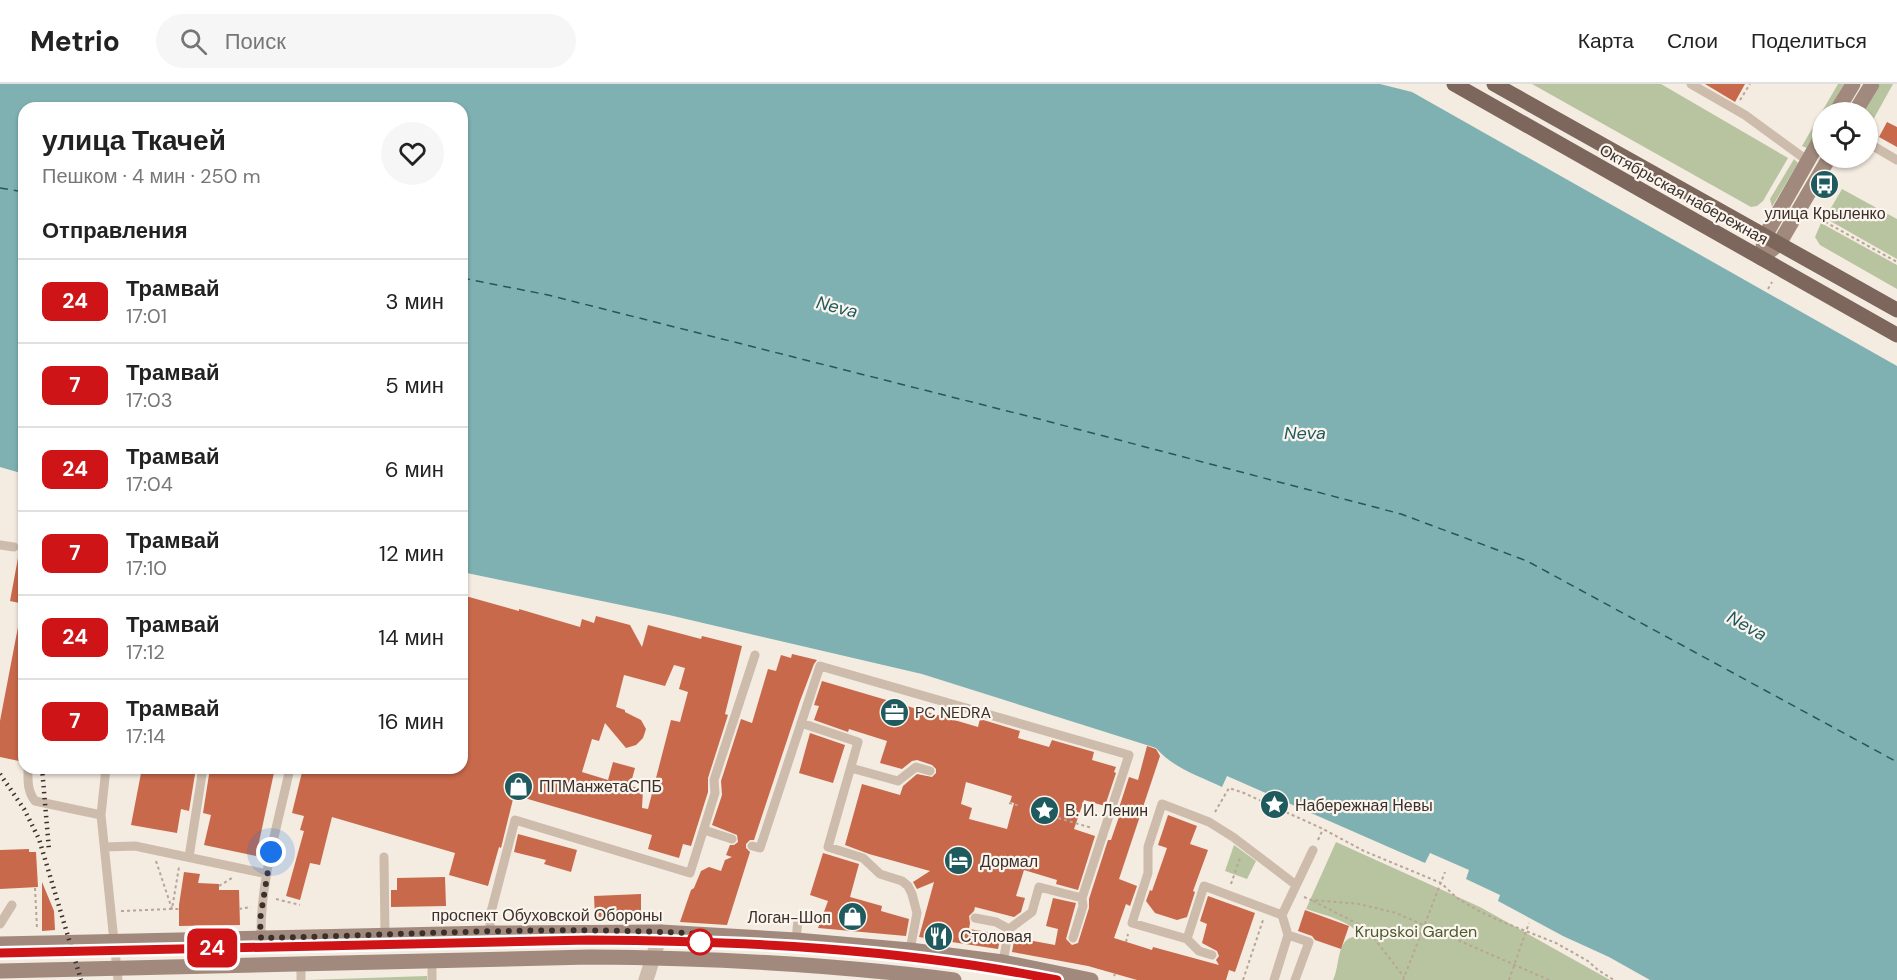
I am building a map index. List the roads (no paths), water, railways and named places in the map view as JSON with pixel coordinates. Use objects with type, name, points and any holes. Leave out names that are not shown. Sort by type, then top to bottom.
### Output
[{"type":"main road","name":"Октябрьская набережная","points":[[1454,84],[1897,335]]},
{"type":"main road","name":"Октябрьская набережная","points":[[1494,84],[1897,310]]},
{"type":"main road","points":[[1842,102],[1853,84]]},
{"type":"main road","points":[[1861,102],[1872,84]]},
{"type":"main road","points":[[1761,258],[1765,236],[1812,154]]},
{"type":"main road","points":[[1761,258],[1779,244],[1823,168]]},
{"type":"main road","name":"проспект Обуховской Обороны","points":[[0,944],[490,933],[661,932],[910,950],[1003,962],[1091,980]]},
{"type":"main road","points":[[0,971],[118,974],[301,964],[432,960],[653,958],[759,961],[892,976],[954,980]]},
{"type":"street","points":[[646,980],[661,932]]},
{"type":"lane","points":[[1690,84],[1745,115],[1808,161]]},
{"type":"lane","points":[[1878,149],[1897,160]]},
{"type":"lane","points":[[0,545],[14,547]]},
{"type":"lane","points":[[490,933],[490,916],[515,820],[690,873],[715,793],[714,780],[755,655]]},
{"type":"lane","points":[[752,846],[760,848],[820,666],[1129,755],[1082,898],[1083,906],[1073,938]]},
{"type":"lane","points":[[801,723],[858,742],[828,846],[863,858],[880,874],[902,880],[908,886],[917,913],[910,950]]},
{"type":"lane","points":[[851,768],[898,781],[916,767],[930,771]]},
{"type":"lane","points":[[28,774],[28,787],[34,801],[101,815]]},
{"type":"lane","points":[[105,774],[101,815],[118,974]]},
{"type":"lane","points":[[185,856],[202,774]]},
{"type":"lane","points":[[261,938],[260,920],[267,874],[289,774]]},
{"type":"lane","points":[[1212,955],[1199,951],[1186,939],[1132,923],[1148,873],[1148,847],[1162,804],[1209,822],[1245,846],[1295,888]]},
{"type":"lane","points":[[704,830],[732,839]]},
{"type":"lane","points":[[105,847],[135,846],[267,874]]},
{"type":"lane","points":[[1274,980],[1288,935],[1282,915],[1313,850]]},
{"type":"lane","points":[[384,857],[385,935]]},
{"type":"lane","points":[[1186,939],[1204,886],[1282,915]]},
{"type":"lane","points":[[1003,962],[1009,929],[1032,912],[1039,887],[1082,898]]},
{"type":"lane","points":[[0,924],[12,904]]},
{"type":"lane","points":[[975,918],[996,922],[1009,929]]},
{"type":"lane","points":[[796,940],[798,921]]},
{"type":"lane","points":[[1288,935],[1309,942],[1296,980]]},
{"type":"lane","points":[[432,960],[432,980]]},
{"type":"lane","points":[[301,964],[301,980]]},
{"type":"water","name":"Neva","points":[[0,84],[1380,84],[1412,92],[1897,366],[1897,980],[1650,980],[1498,901],[1500,895],[1466,879],[1469,870],[1430,853],[1425,863],[1227,776],[1222,787],[1178,766],[1156,748],[922,674],[669,615],[468,573],[468,102],[18,102],[18,472],[0,467]]},
{"type":"tram line","points":[[0,953],[648,940],[765,945],[883,954],[1057,980]]},
{"type":"tram line","name":"24","points":[[0,953],[658,940],[796,946],[876,954],[946,962],[1057,980]]},
{"type":"railway","points":[[0,774],[24,809],[39,839],[81,980]]},
{"type":"railway","points":[[43,774],[49,850]]},
{"type":"place","name":"улица Крыленко","points":[[1825,185]]},
{"type":"place","name":"PC NEDRA","points":[[894,712]]},
{"type":"place","name":"ППМанжетаСПБ","points":[[518,786]]},
{"type":"place","name":"Набережная Невы","points":[[1274,805]]},
{"type":"place","name":"В. И. Ленин","points":[[1044,810]]},
{"type":"place","name":"Дормал","points":[[959,861]]},
{"type":"place","name":"Логан-Шоп","points":[[852,917]]},
{"type":"place","name":"Столовая","points":[[939,936]]},
{"type":"park label","name":"Krupskoi Garden","points":[[1416,931]]}]
